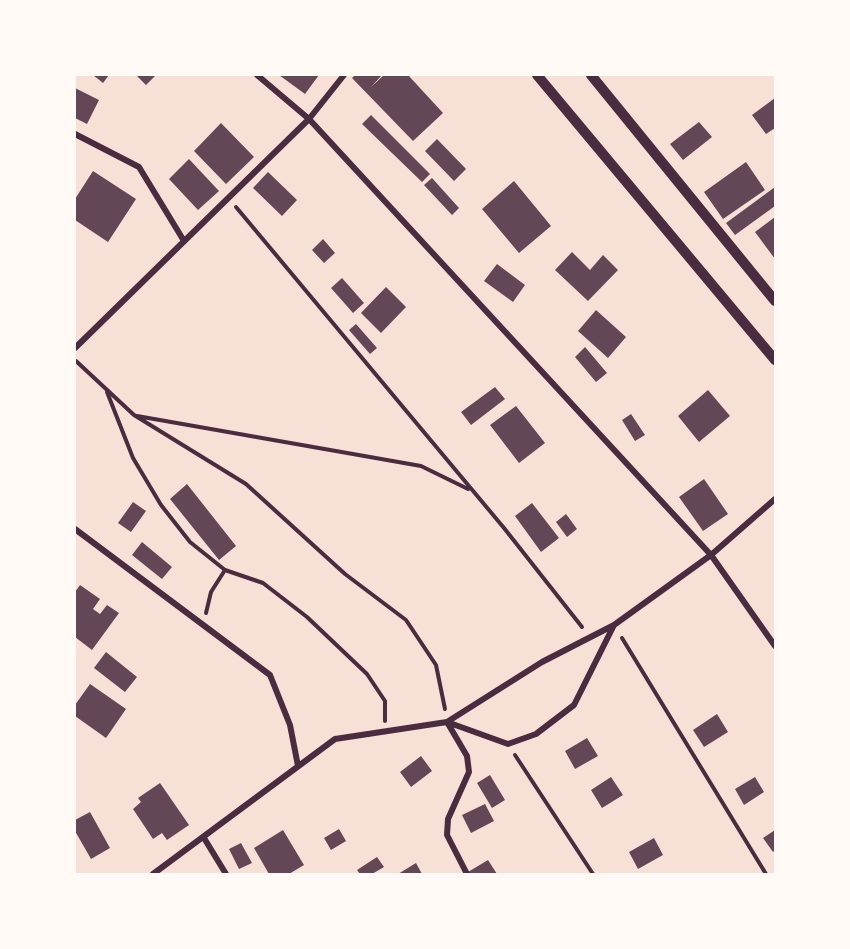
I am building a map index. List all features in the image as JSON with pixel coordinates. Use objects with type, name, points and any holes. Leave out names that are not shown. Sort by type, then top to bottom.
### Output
[{"type":"street","points":[[257,75],[309,119],[711,555],[775,646]]},
{"type":"street","points":[[75,348],[309,119],[344,75]]},
{"type":"street","points":[[537,75],[775,360]]},
{"type":"street","points":[[591,75],[775,301]]},
{"type":"street","points":[[75,134],[139,167],[184,241]]},
{"type":"street","points":[[153,874],[335,739],[447,722],[589,636],[614,625],[711,555],[775,499]]},
{"type":"street","points":[[75,529],[270,675],[291,725],[298,766]]},
{"type":"street","points":[[447,722],[508,744],[536,734],[571,709],[614,625]]},
{"type":"street","points":[[447,722],[467,756],[469,772],[448,819],[447,835],[467,874]]},
{"type":"street","points":[[204,838],[226,874]]},
{"type":"path","points":[[228,197],[589,636]]},
{"type":"path","points":[[75,361],[134,415],[246,484],[345,574],[406,620],[436,664],[447,722]]},
{"type":"path","points":[[105,389],[133,458],[161,505],[190,542],[225,570],[262,583],[308,617],[367,674],[385,701],[385,731]]},
{"type":"path","points":[[134,415],[421,466],[471,490]]},
{"type":"path","points":[[204,625],[211,591],[225,570]]},
{"type":"path","points":[[614,625],[766,874]]},
{"type":"path","points":[[508,744],[593,874]]},
{"type":"building","points":[[93,75],[109,75],[103,83]]},
{"type":"building","points":[[136,75],[156,75],[146,85]]},
{"type":"building","points":[[279,75],[319,75],[305,94]]},
{"type":"building","points":[[355,75],[382,75],[371,87],[384,75],[408,75],[443,113],[413,141],[352,78]]},
{"type":"building","points":[[75,88],[99,100],[87,124],[75,118]]},
{"type":"building","points":[[775,98],[775,128],[766,134],[752,115]]},
{"type":"building","points":[[371,115],[430,174],[422,182],[362,124]]},
{"type":"building","points":[[699,122],[712,137],[683,160],[670,144]]},
{"type":"building","points":[[221,123],[254,157],[226,184],[194,151]]},
{"type":"building","points":[[437,139],[466,169],[454,181],[425,151]]},
{"type":"building","points":[[189,159],[219,191],[198,210],[169,179]]},
{"type":"building","points":[[746,162],[765,190],[723,219],[704,192]]},
{"type":"building","points":[[93,171],[136,199],[108,242],[75,220],[75,199]]},
{"type":"building","points":[[268,172],[297,200],[282,216],[253,188]]},
{"type":"building","points":[[432,178],[459,208],[452,215],[424,185]]},
{"type":"building","points":[[514,181],[551,226],[519,253],[482,209]]},
{"type":"building","points":[[775,187],[775,206],[735,235],[726,223]]},
{"type":"building","points":[[775,217],[775,259],[755,232]]},
{"type":"building","points":[[323,239],[335,253],[324,263],[312,250]]},
{"type":"building","points":[[572,252],[590,270],[603,255],[618,270],[588,301],[555,270]]},
{"type":"building","points":[[497,264],[525,285],[513,302],[484,281]]},
{"type":"building","points":[[342,278],[364,303],[353,313],[331,288]]},
{"type":"building","points":[[386,287],[406,307],[381,333],[361,313]]},
{"type":"building","points":[[596,310],[626,337],[608,358],[578,331]]},
{"type":"building","points":[[356,324],[377,348],[370,354],[349,330]]},
{"type":"building","points":[[585,347],[607,373],[596,382],[575,357]]},
{"type":"building","points":[[495,387],[505,399],[471,425],[461,412]]},
{"type":"building","points":[[708,390],[730,416],[699,442],[678,416]]},
{"type":"building","points":[[516,406],[545,443],[519,463],[490,425]]},
{"type":"building","points":[[631,414],[645,435],[635,441],[622,420]]},
{"type":"building","points":[[704,479],[728,514],[703,531],[679,497]]},
{"type":"building","points":[[187,484],[236,546],[219,560],[170,499]]},
{"type":"building","points":[[133,502],[146,511],[131,532],[118,523]]},
{"type":"building","points":[[532,503],[559,538],[541,552],[515,516]]},
{"type":"building","points":[[566,514],[577,529],[567,537],[556,522]]},
{"type":"building","points":[[142,542],[172,567],[162,579],[132,555]]},
{"type":"building","points":[[80,585],[100,599],[93,609],[100,614],[107,605],[119,613],[92,650],[75,637],[75,592]]},
{"type":"building","points":[[106,652],[137,677],[125,692],[94,668]]},
{"type":"building","points":[[90,684],[126,709],[106,738],[75,716],[75,705]]},
{"type":"building","points":[[717,714],[728,732],[704,747],[693,730]]},
{"type":"building","points":[[587,738],[598,756],[575,769],[565,751]]},
{"type":"building","points":[[421,756],[432,771],[411,787],[400,772]]},
{"type":"building","points":[[490,775],[505,800],[492,808],[477,783]]},
{"type":"building","points":[[611,777],[623,795],[602,808],[591,790]]},
{"type":"building","points":[[755,777],[764,792],[744,805],[735,789]]},
{"type":"building","points":[[160,783],[189,825],[167,840],[162,833],[153,839],[133,809],[141,802],[138,798]]},
{"type":"building","points":[[485,804],[494,821],[471,833],[462,815]]},
{"type":"building","points":[[90,812],[110,848],[91,859],[75,831],[75,820]]},
{"type":"building","points":[[339,829],[346,841],[331,850],[324,838]]},
{"type":"building","points":[[283,830],[304,865],[289,874],[269,874],[254,848]]},
{"type":"building","points":[[775,830],[775,850],[773,852],[763,838]]},
{"type":"building","points":[[654,838],[663,855],[638,869],[629,852]]},
{"type":"building","points":[[241,843],[252,863],[239,869],[229,849]]},
{"type":"building","points":[[377,857],[384,867],[372,874],[360,874],[357,870]]},
{"type":"building","points":[[488,860],[497,874],[469,874],[468,872]]},
{"type":"building","points":[[416,863],[422,874],[398,874]]}]
